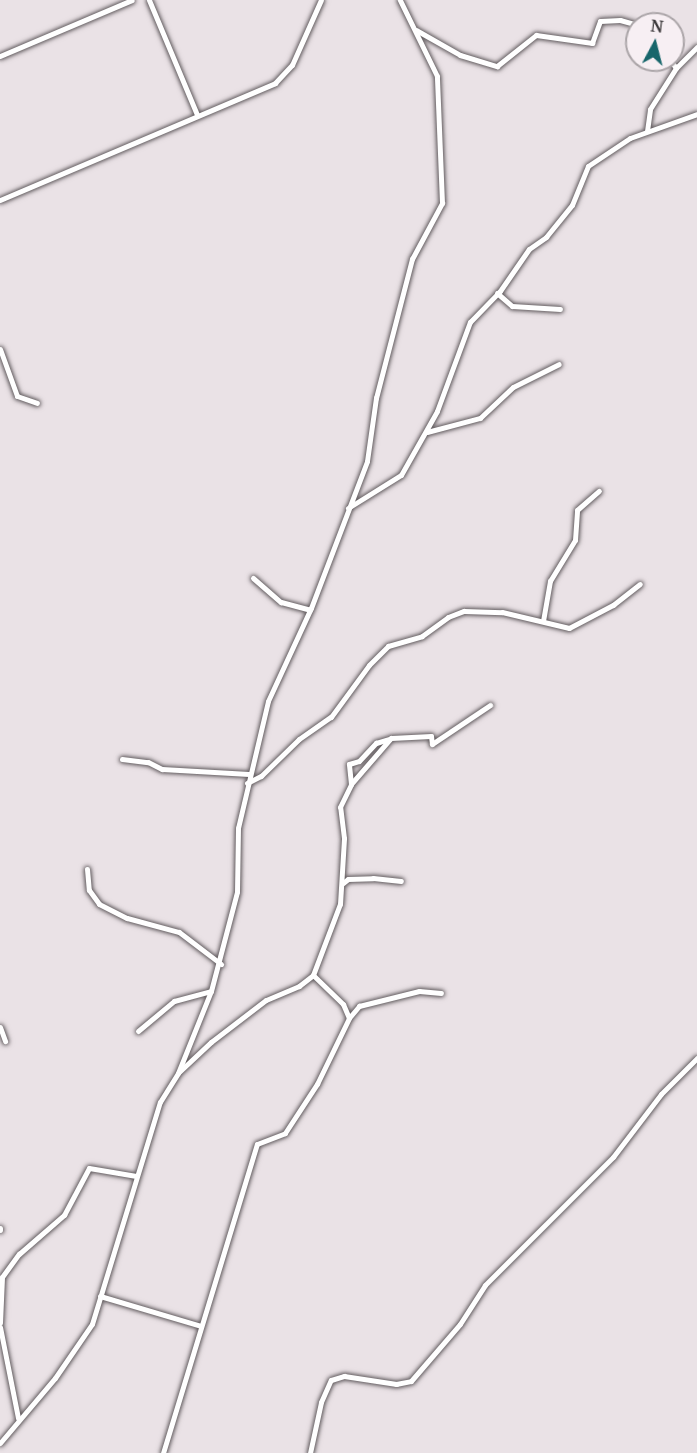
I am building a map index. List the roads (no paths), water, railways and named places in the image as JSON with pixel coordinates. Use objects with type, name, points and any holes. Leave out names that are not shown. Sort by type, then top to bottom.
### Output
[{"type":"street","points":[[0,56],[132,0]]},
{"type":"street","points":[[149,0],[197,115]]},
{"type":"street","points":[[0,200],[275,83],[287,74],[321,0]]},
{"type":"street","points":[[0,1443],[79,1345],[92,1324],[160,1102],[178,1073],[211,991],[220,964],[237,891],[237,838],[249,774],[271,690],[310,610],[371,447],[376,398],[412,259],[437,217],[442,198],[439,88],[434,65],[400,0]]},
{"type":"street","points":[[416,30],[460,56],[497,66],[536,35],[592,43],[600,21],[625,21]]},
{"type":"street","points":[[685,59],[697,47]]},
{"type":"street","points":[[647,131],[650,109],[673,72]]},
{"type":"street","points":[[348,508],[397,479],[427,432],[470,322],[498,293],[529,249],[546,237],[572,205],[588,166],[647,131],[697,114]]},
{"type":"street","points":[[498,293],[512,306],[560,309]]},
{"type":"street","points":[[0,349],[17,396],[37,403]]},
{"type":"street","points":[[427,432],[480,418],[513,387],[559,364]]},
{"type":"street","points":[[543,621],[550,581],[575,540],[578,510],[599,491]]},
{"type":"street","points":[[253,578],[280,602],[310,610]]},
{"type":"street","points":[[247,783],[270,769],[299,738],[331,717],[369,665],[388,646],[422,636],[448,617],[464,611],[502,612],[564,628],[575,627],[640,584]]},
{"type":"street","points":[[351,784],[349,764],[359,761],[376,742],[391,738],[431,736],[432,744],[490,705]]},
{"type":"street","points":[[178,1073],[208,1044],[266,1000],[299,986],[313,975],[336,917],[344,883],[340,807],[351,784],[391,738]]},
{"type":"street","points":[[122,759],[148,762],[162,769],[249,774]]},
{"type":"street","points":[[87,868],[89,890],[99,904],[127,918],[179,932],[220,964]]},
{"type":"street","points":[[344,883],[348,879],[373,878],[401,881]]},
{"type":"street","points":[[313,975],[343,1004],[349,1018]]},
{"type":"street","points":[[138,1031],[174,1001],[211,991]]},
{"type":"street","points":[[163,1453],[249,1158],[256,1144],[285,1133],[317,1084],[349,1018],[360,1006],[418,991],[441,993]]},
{"type":"street","points":[[0,1027],[5,1041]]},
{"type":"street","points":[[310,1453],[321,1401],[331,1380],[344,1376],[396,1384],[411,1381],[460,1324],[485,1285],[613,1157],[661,1094],[697,1058]]},
{"type":"street","points":[[18,1418],[0,1325],[1,1276],[19,1254],[64,1215],[89,1168],[136,1176]]},
{"type":"street","points":[[100,1296],[201,1326]]}]
